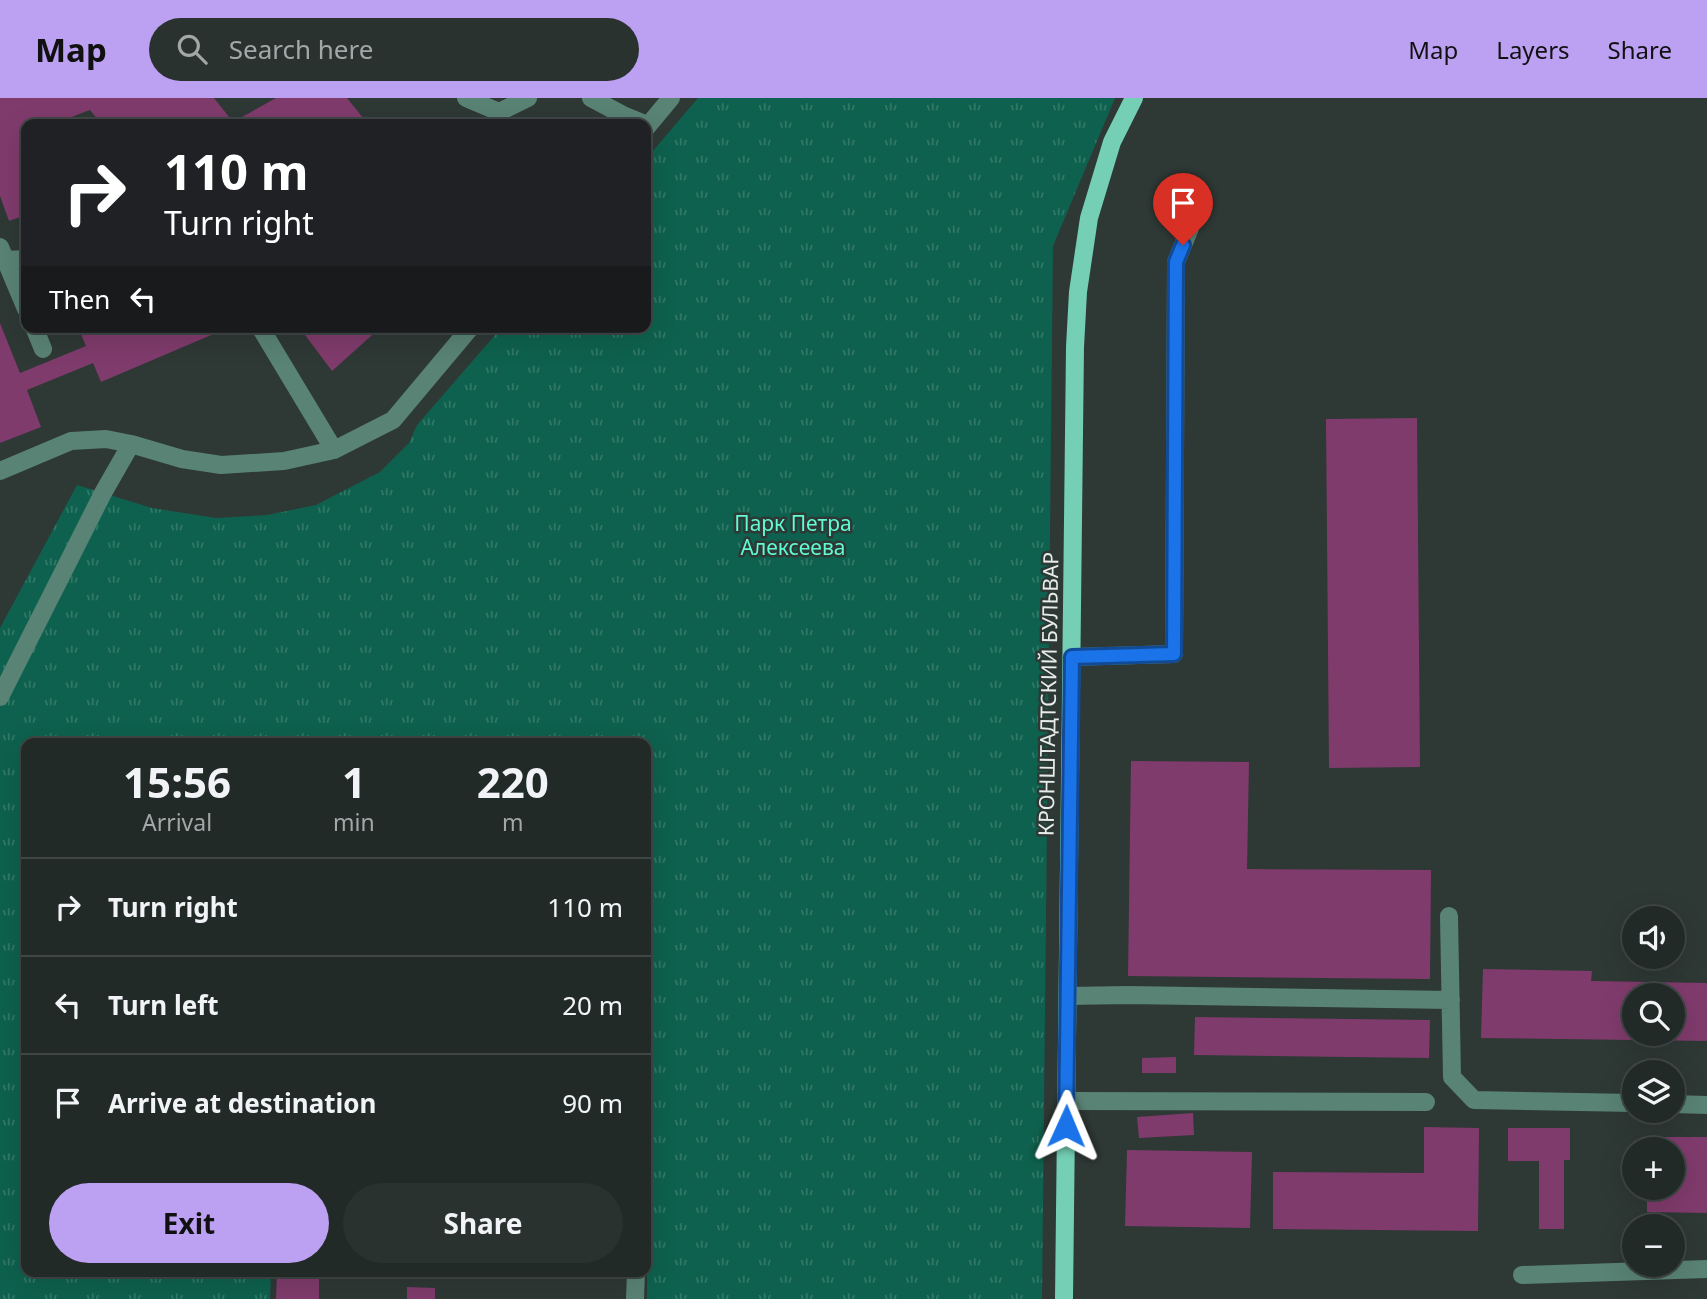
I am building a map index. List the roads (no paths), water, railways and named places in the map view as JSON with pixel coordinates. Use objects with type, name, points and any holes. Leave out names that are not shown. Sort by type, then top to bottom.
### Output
[{"type":"main road","name":"КРОНШТАДТСКИЙ БУЛЬВАР","points":[[1064,1299],[1075,347],[1078,292],[1089,218],[1112,142],[1134,98]]},
{"type":"lane","points":[[466,98],[499,113],[528,98]]},
{"type":"lane","points":[[592,98],[631,119]]},
{"type":"lane","points":[[651,120],[671,98]]},
{"type":"lane","points":[[1072,657],[1174,654],[1176,262],[1190,228]]},
{"type":"lane","points":[[2,253],[21,257]]},
{"type":"lane","points":[[2,253],[21,298]]},
{"type":"lane","points":[[36,333],[43,349]]},
{"type":"lane","points":[[264,333],[334,450]]},
{"type":"lane","points":[[0,471],[71,441],[106,439],[182,459],[220,465],[284,461],[334,450],[393,420],[466,333]]},
{"type":"lane","points":[[0,697],[103,493],[131,444]]},
{"type":"lane","points":[[1449,916],[1452,1077],[1474,1100],[1622,1103]]},
{"type":"lane","points":[[1068,996],[1451,1000]]},
{"type":"lane","points":[[1067,1101],[1426,1102]]},
{"type":"lane","points":[[1685,1104],[1707,1105]]},
{"type":"lane","points":[[1522,1275],[1707,1269]]},
{"type":"lane","points":[[635,1299],[636,1277]]},
{"type":"park label","name":"Парк Петра Алексеева","points":[[793,535]]}]
